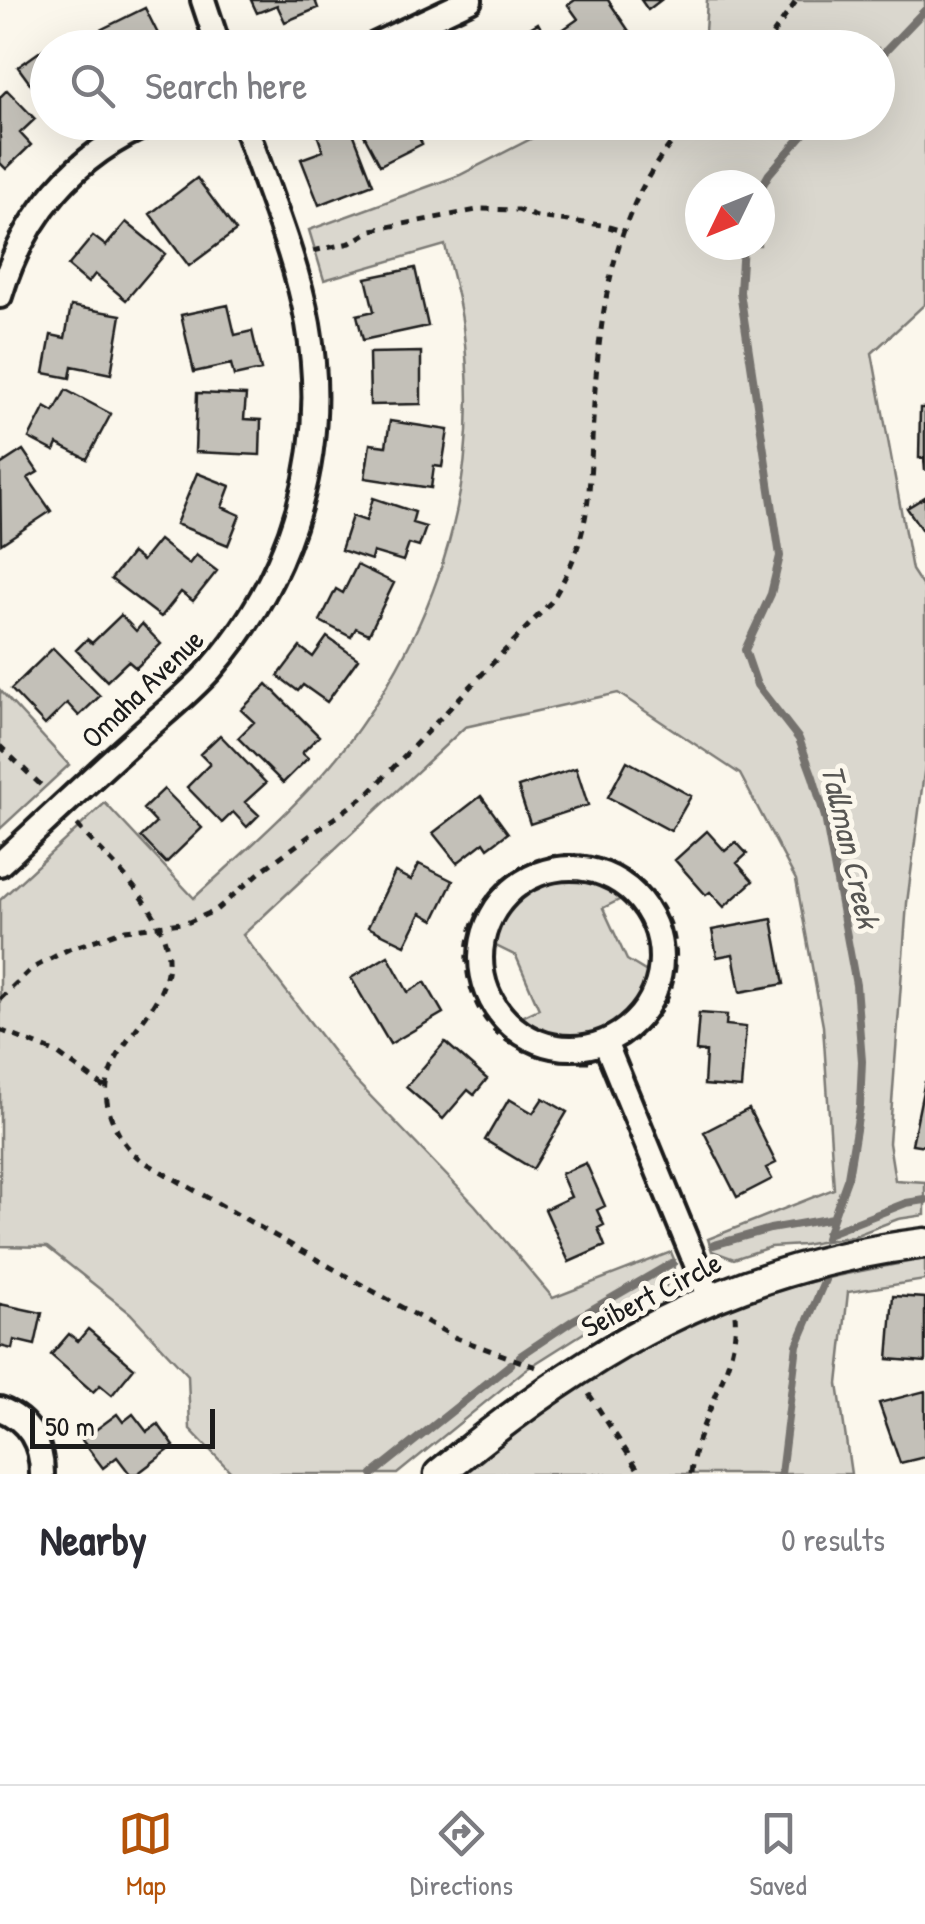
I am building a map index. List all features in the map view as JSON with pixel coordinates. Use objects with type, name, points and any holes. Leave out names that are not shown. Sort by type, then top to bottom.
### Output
[{"type":"street","points":[[203,0],[213,30]]},
{"type":"street","points":[[406,30],[470,0]]},
{"type":"street","points":[[0,296],[18,246],[55,189],[118,140]]},
{"type":"street","name":"Omaha Avenue","points":[[0,864],[209,670],[262,598],[294,525],[306,488],[312,449],[314,360],[304,305],[250,140]]},
{"type":"street","points":[[580,868],[608,876],[633,893],[657,930],[661,960],[656,989],[631,1026],[606,1042],[562,1048],[534,1040],[509,1023],[486,986],[481,956],[486,928],[510,891],[536,875],[580,868]]},
{"type":"street","points":[[606,1042],[722,1300]]},
{"type":"street","name":"Seibert Circle","points":[[439,1474],[574,1371],[635,1334],[722,1300],[754,1280],[848,1255],[925,1243]]},
{"type":"street","points":[[0,1409],[30,1430],[41,1457],[42,1474]]},
{"type":"path","points":[[776,30],[797,0]]},
{"type":"path","points":[[0,999],[16,981],[46,959],[125,930],[189,922],[216,910],[281,856],[369,793],[551,602],[569,572],[585,530],[602,332],[622,231],[647,177],[676,140]]},
{"type":"path","points":[[313,252],[350,243],[372,230],[482,209],[518,210],[537,217],[622,231]]},
{"type":"path","points":[[0,746],[46,790]]},
{"type":"path","points":[[76,825],[160,925],[168,954],[164,984],[152,1010],[116,1057],[107,1089],[108,1110],[125,1145],[141,1160],[456,1338],[536,1367]]},
{"type":"path","points":[[0,1030],[57,1052],[104,1086]]},
{"type":"path","points":[[691,1474],[702,1426],[736,1326],[722,1300]]},
{"type":"path","points":[[582,1384],[641,1474]]},
{"type":"shaded area","points":[[707,0],[925,0],[925,304],[872,353],[912,570],[925,590],[925,765],[907,903],[889,1143],[895,1180],[925,1182],[925,1215],[898,1219],[854,1236],[770,1247],[734,1259],[712,1251],[708,1239],[834,1189],[823,1026],[796,880],[740,774],[618,693],[465,727],[243,935],[354,1079],[475,1205],[553,1298],[671,1252],[676,1264],[666,1286],[525,1370],[397,1474],[233,1474],[190,1429],[188,1375],[130,1313],[47,1247],[0,1246],[0,900],[105,803],[194,898],[314,784],[349,742],[408,647],[448,546],[460,493],[468,384],[463,327],[445,245],[324,280],[309,230],[460,175],[529,140],[895,140],[895,30],[705,30]]},
{"type":"shaded area","points":[[0,690],[69,765],[0,829]]},
{"type":"shaded area","points":[[566,877],[597,881],[623,898],[603,908],[627,960],[650,974],[644,995],[633,1012],[601,1034],[581,1038],[541,1033],[522,1023],[520,1018],[539,1009],[516,956],[492,944],[502,918],[518,899],[539,885]]},
{"type":"shaded area","points":[[925,1259],[925,1280],[848,1292],[838,1384],[851,1474],[465,1474],[563,1398],[668,1333],[767,1294]]},
{"type":"building","points":[[251,0],[315,0],[318,8],[285,22],[277,5],[257,13]]},
{"type":"building","points":[[575,0],[608,0],[628,30],[562,30],[578,19],[568,5]]},
{"type":"building","points":[[641,0],[661,0],[648,10]]},
{"type":"building","points":[[145,8],[156,30],[100,30]]},
{"type":"building","points":[[30,58],[30,83],[18,67]]},
{"type":"building","points":[[7,90],[30,114],[30,124],[20,133],[31,145],[6,169],[0,163],[0,97]]},
{"type":"building","points":[[319,140],[356,140],[373,184],[319,205],[301,159],[323,151]]},
{"type":"building","points":[[367,140],[420,140],[422,144],[380,165]]},
{"type":"building","points":[[197,178],[236,231],[189,266],[150,214]]},
{"type":"building","points":[[126,222],[165,254],[126,300],[95,274],[88,283],[68,266],[93,236],[106,246]]},
{"type":"building","points":[[415,268],[428,326],[363,340],[357,315],[374,311],[366,278]]},
{"type":"building","points":[[228,305],[235,335],[252,331],[261,370],[234,376],[231,364],[194,372],[181,315]]},
{"type":"building","points":[[71,306],[121,315],[111,374],[72,366],[70,378],[44,373],[51,335],[65,338]]},
{"type":"building","points":[[421,352],[421,404],[370,405],[369,353]]},
{"type":"building","points":[[66,390],[111,414],[87,459],[57,444],[54,451],[29,438],[45,407],[54,412]]},
{"type":"building","points":[[197,393],[246,395],[244,419],[261,420],[260,455],[195,452]]},
{"type":"building","points":[[920,408],[925,408],[925,471],[924,458],[919,458]]},
{"type":"building","points":[[390,421],[448,430],[442,467],[434,466],[431,488],[365,478],[370,444],[386,446]]},
{"type":"building","points":[[23,450],[38,472],[28,478],[51,511],[1,544],[0,465]]},
{"type":"building","points":[[197,473],[230,486],[222,507],[240,515],[228,545],[176,524]]},
{"type":"building","points":[[925,497],[925,535],[907,508]]},
{"type":"building","points":[[373,498],[415,512],[412,523],[426,527],[419,547],[409,544],[403,561],[373,552],[371,560],[341,550],[352,516],[366,521]]},
{"type":"building","points":[[159,540],[189,564],[196,555],[217,571],[193,601],[181,592],[161,617],[111,579],[132,553],[142,561]]},
{"type":"building","points":[[357,565],[394,583],[369,634],[356,628],[351,637],[320,621],[336,589],[343,593]]},
{"type":"building","points":[[121,615],[136,631],[142,624],[161,644],[136,668],[128,661],[107,681],[76,650],[87,639],[92,643]]},
{"type":"building","points":[[327,637],[358,659],[327,702],[303,685],[298,691],[278,676],[300,647],[313,657]]},
{"type":"building","points":[[53,648],[100,696],[79,716],[67,703],[45,725],[11,689]]},
{"type":"building","points":[[267,684],[319,736],[302,753],[308,758],[283,783],[238,738],[254,722],[241,710]]},
{"type":"building","points":[[220,735],[266,783],[245,802],[259,815],[247,827],[233,812],[222,823],[187,787],[210,764],[200,754]]},
{"type":"building","points":[[627,761],[691,796],[671,831],[608,797]]},
{"type":"building","points":[[576,768],[588,805],[530,824],[518,787]]},
{"type":"building","points":[[164,789],[202,828],[166,863],[141,837],[156,823],[143,809]]},
{"type":"building","points":[[481,796],[508,833],[488,848],[484,842],[457,863],[433,833]]},
{"type":"building","points":[[707,831],[725,851],[736,842],[747,854],[737,863],[753,881],[724,907],[710,892],[706,895],[675,860]]},
{"type":"building","points":[[419,864],[453,881],[434,920],[421,913],[405,945],[368,927],[395,872],[411,880]]},
{"type":"building","points":[[772,919],[784,984],[740,992],[733,954],[717,957],[712,930]]},
{"type":"building","points":[[388,956],[408,992],[425,982],[443,1013],[390,1044],[351,978]]},
{"type":"building","points":[[699,1013],[727,1015],[726,1025],[746,1027],[741,1088],[704,1085],[706,1052],[696,1051]]},
{"type":"building","points":[[445,1042],[487,1079],[474,1095],[468,1090],[443,1119],[406,1087]]},
{"type":"building","points":[[925,1081],[925,1146],[912,1144]]},
{"type":"building","points":[[543,1098],[567,1112],[533,1169],[485,1140],[509,1099],[533,1113]]},
{"type":"building","points":[[749,1109],[776,1163],[766,1168],[772,1179],[737,1197],[704,1132]]},
{"type":"building","points":[[586,1163],[605,1206],[597,1210],[604,1225],[598,1228],[605,1246],[569,1262],[545,1209],[571,1197],[561,1174]]},
{"type":"building","points":[[893,1296],[925,1298],[925,1362],[888,1359]]},
{"type":"building","points":[[0,1304],[42,1313],[35,1345],[14,1340],[12,1349],[0,1346]]},
{"type":"building","points":[[88,1329],[134,1368],[112,1395],[100,1385],[93,1392],[51,1355],[69,1334],[78,1341]]},
{"type":"building","points":[[925,1391],[925,1457],[900,1463],[879,1403]]},
{"type":"building","points":[[117,1414],[123,1422],[133,1414],[147,1432],[158,1424],[174,1446],[137,1474],[130,1474],[117,1457],[103,1468],[82,1440]]},
{"type":"waterway","name":"Tallman Creek","points":[[895,41],[925,10]]},
{"type":"waterway","name":"Tallman Creek","points":[[772,170],[798,140]]},
{"type":"waterway","name":"Tallman Creek","points":[[742,260],[740,292],[780,556],[771,594],[745,650],[757,685],[799,739],[813,777],[825,817],[856,985],[862,1061],[860,1106],[848,1177],[826,1238]]},
{"type":"waterway","points":[[827,1234],[906,1203],[925,1200]]},
{"type":"waterway","points":[[714,1245],[770,1229],[833,1218]]},
{"type":"waterway","points":[[520,1356],[672,1263]]},
{"type":"waterway","name":"Tallman Creek","points":[[781,1474],[797,1345],[825,1280]]},
{"type":"waterway","points":[[373,1474],[511,1364]]}]
